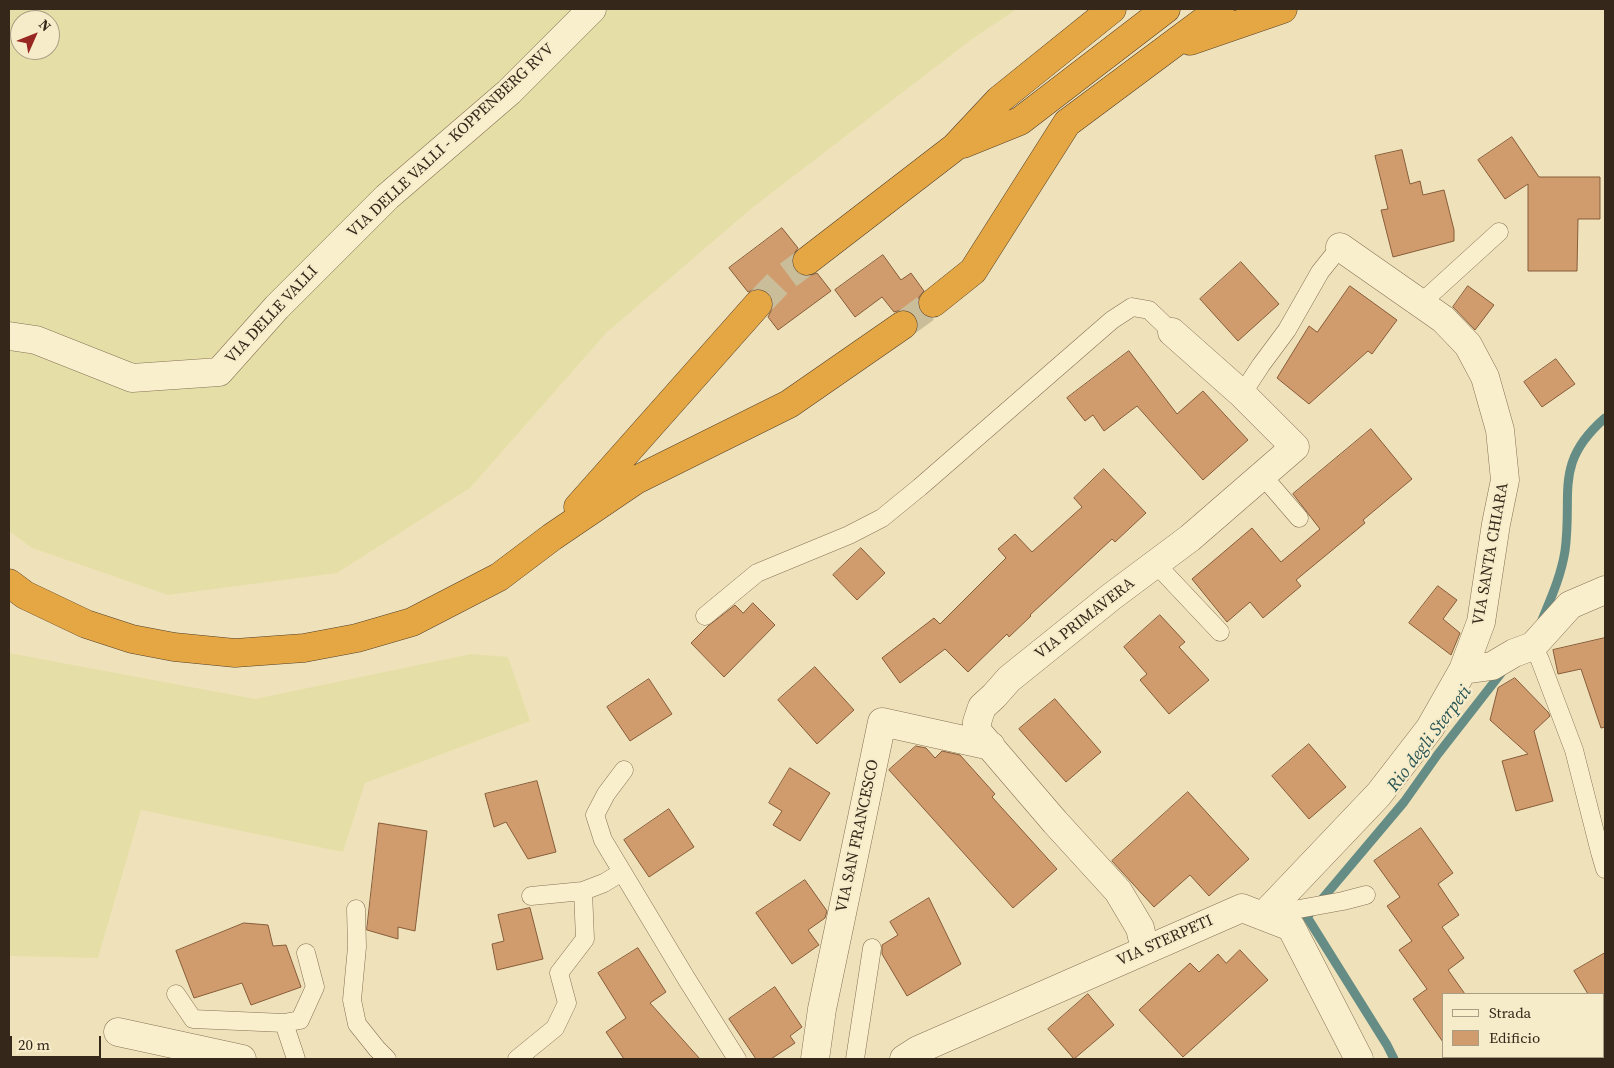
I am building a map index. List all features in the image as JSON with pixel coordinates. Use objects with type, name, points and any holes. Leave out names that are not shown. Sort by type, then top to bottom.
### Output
[{"type":"highway","points":[[807,260],[955,148],[999,100],[1112,9]]},
{"type":"highway","points":[[955,148],[1020,121],[1166,9]]},
{"type":"highway","points":[[933,303],[973,271],[1067,123],[1167,49],[1230,16],[1283,9]]},
{"type":"highway","points":[[552,537],[758,304]]},
{"type":"highway","points":[[9,583],[25,595],[86,624],[174,648],[235,652],[304,648],[357,638],[412,622],[499,577],[552,537],[636,480],[788,404],[903,325]]},
{"type":"street","name":"VIA DELLE VALLI - KOPPENBERG RVV","points":[[332,252],[387,197],[509,92],[592,9]]},
{"type":"street","name":"VIA SANTA CHIARA","points":[[1263,916],[1379,794],[1430,728],[1463,670],[1481,622],[1496,524],[1505,480],[1500,430],[1485,377],[1468,345],[1443,319],[1340,246]]},
{"type":"street","name":"VIA DELLE VALLI","points":[[9,336],[36,340],[132,378],[219,372],[276,307],[332,252]]},
{"type":"street","name":"VIA PRIMAVERA","points":[[1145,950],[1140,928],[1118,891],[1055,822],[977,731],[977,722],[982,707],[1009,679],[1190,538],[1295,447],[1242,394],[1172,332]]},
{"type":"street","points":[[1463,670],[1492,666],[1526,648],[1570,605],[1605,590]]},
{"type":"street","name":"VIA SAN FRANCESCO","points":[[815,1059],[822,1009],[882,722],[990,746]]},
{"type":"street","name":"VIA STERPETI","points":[[904,1059],[918,1050],[1242,908],[1291,927],[1359,1059]]},
{"type":"street","points":[[118,1032],[214,1056]]},
{"type":"lane","points":[[1421,303],[1499,232]]},
{"type":"lane","points":[[1242,394],[1287,330],[1320,272],[1340,246]]},
{"type":"lane","points":[[705,616],[757,573],[849,535],[882,518],[1112,320],[1132,307],[1149,310],[1172,332]]},
{"type":"lane","points":[[1262,476],[1299,518]]},
{"type":"lane","points":[[1155,564],[1220,632]]},
{"type":"lane","points":[[1526,648],[1540,660],[1574,750],[1605,869]]},
{"type":"lane","points":[[624,770],[606,794],[595,816],[603,840],[737,1059]]},
{"type":"lane","points":[[532,896],[583,891],[604,883],[622,872]]},
{"type":"lane","points":[[517,1059],[555,1028],[567,1003],[559,973],[585,939],[583,891]]},
{"type":"lane","points":[[1263,916],[1366,895]]},
{"type":"lane","points":[[356,908],[357,947],[352,1000],[357,1024],[387,1059]]},
{"type":"lane","points":[[855,1059],[872,948]]},
{"type":"lane","points":[[176,994],[193,1019],[284,1023],[300,1020],[315,987],[306,952]]},
{"type":"lane","points":[[284,1023],[296,1059]]},
{"type":"shaded area","points":[[9,9],[1017,9],[972,39],[752,208],[607,332],[470,488],[337,573],[168,595],[32,548],[9,531]]},
{"type":"shaded area","points":[[9,653],[255,699],[471,654],[508,657],[530,721],[365,783],[343,852],[141,810],[98,958],[9,956]]},
{"type":"building","points":[[1512,137],[1539,177],[1600,177],[1600,219],[1578,219],[1577,271],[1528,271],[1528,184],[1505,199],[1478,160]]},
{"type":"building","points":[[1402,150],[1410,184],[1420,181],[1423,195],[1444,190],[1454,230],[1454,241],[1393,257],[1381,210],[1388,209],[1375,156]]},
{"type":"building","points":[[782,228],[798,248],[793,255],[792,263],[795,271],[802,276],[817,273],[831,291],[778,330],[768,317],[773,307],[773,299],[769,293],[761,289],[754,289],[748,292],[729,268]]},
{"type":"building","points":[[883,255],[901,280],[911,273],[924,291],[919,297],[918,305],[921,312],[927,317],[918,324],[916,316],[909,311],[901,310],[894,312],[882,297],[855,317],[835,290]]},
{"type":"building","points":[[1241,262],[1279,304],[1238,341],[1200,299]]},
{"type":"building","points":[[1350,286],[1397,320],[1372,354],[1368,351],[1309,404],[1277,378],[1309,326],[1317,332]]},
{"type":"building","points":[[1468,286],[1494,305],[1475,330],[1453,307]]},
{"type":"building","points":[[1129,351],[1177,414],[1203,391],[1248,440],[1203,480],[1137,406],[1104,431],[1093,415],[1085,421],[1067,398]]},
{"type":"building","points":[[1556,359],[1575,384],[1542,407],[1524,382]]},
{"type":"building","points":[[1371,429],[1412,479],[1363,520],[1365,523],[1296,580],[1301,586],[1263,618],[1250,602],[1227,622],[1192,579],[1252,528],[1281,562],[1320,529],[1293,494]]},
{"type":"building","points":[[1104,469],[1146,513],[1115,542],[1112,539],[1009,637],[1007,634],[968,672],[945,649],[900,683],[882,658],[934,618],[940,624],[1006,558],[998,549],[1015,534],[1032,552],[1082,507],[1074,498]]},
{"type":"building","points":[[861,548],[885,573],[857,600],[833,575]]},
{"type":"building","points":[[1438,586],[1457,600],[1443,619],[1460,633],[1451,655],[1409,623]]},
{"type":"building","points":[[753,603],[775,625],[724,677],[691,643],[708,626],[735,605],[743,613]]},
{"type":"building","points":[[1160,615],[1185,642],[1179,647],[1209,680],[1169,714],[1140,680],[1147,674],[1124,647]]},
{"type":"building","points":[[1605,638],[1605,727],[1601,728],[1581,669],[1558,674],[1553,650]]},
{"type":"building","points":[[815,667],[854,710],[817,744],[778,700]]},
{"type":"building","points":[[1515,678],[1550,716],[1534,731],[1553,801],[1516,811],[1502,761],[1528,754],[1490,720],[1498,688]]},
{"type":"building","points":[[649,679],[672,714],[630,741],[607,707]]},
{"type":"building","points":[[1055,699],[1101,752],[1066,782],[1019,729]]},
{"type":"building","points":[[1309,744],[1346,787],[1309,819],[1272,776]]},
{"type":"building","points":[[916,746],[926,748],[935,758],[942,751],[960,755],[995,794],[992,797],[1057,869],[1013,908],[889,770]]},
{"type":"building","points":[[790,768],[830,793],[800,841],[773,825],[782,811],[769,803]]},
{"type":"building","points":[[537,781],[556,852],[528,859],[506,822],[494,827],[485,794]]},
{"type":"building","points":[[1188,792],[1249,859],[1209,896],[1190,875],[1154,907],[1112,861]]},
{"type":"building","points":[[669,809],[694,847],[649,877],[624,840]]},
{"type":"building","points":[[379,823],[427,831],[415,931],[398,927],[398,939],[367,930]]},
{"type":"building","points":[[1421,828],[1453,873],[1438,884],[1459,915],[1442,927],[1464,958],[1448,970],[1464,993],[1442,993],[1442,1041],[1413,999],[1427,989],[1399,950],[1412,941],[1387,906],[1400,897],[1374,861]]},
{"type":"building","points":[[805,880],[827,911],[825,918],[808,930],[819,945],[792,964],[756,913]]},
{"type":"building","points":[[929,898],[961,964],[907,996],[882,954],[882,945],[898,935],[890,922]]},
{"type":"building","points":[[530,908],[543,959],[497,970],[492,944],[504,941],[498,915]]},
{"type":"building","points":[[244,923],[268,925],[273,946],[286,945],[301,987],[251,1005],[242,983],[194,998],[176,951]]},
{"type":"building","points":[[638,948],[666,992],[650,1003],[700,1059],[624,1059],[606,1032],[626,1018],[598,973]]},
{"type":"building","points":[[1240,950],[1268,980],[1183,1057],[1139,1010],[1190,963],[1199,972],[1218,954],[1226,963]]},
{"type":"building","points":[[1605,953],[1605,1023],[1604,993],[1587,993],[1574,971]]},
{"type":"building","points":[[775,987],[802,1027],[790,1036],[795,1043],[771,1059],[756,1059],[729,1019]]},
{"type":"building","points":[[1088,994],[1114,1025],[1074,1059],[1048,1029]]},
{"type":"waterway","name":"Rio degli Sterpeti","points":[[1542,620],[1558,578],[1565,551],[1567,495],[1572,465],[1578,450],[1589,434],[1605,418]]},
{"type":"waterway","name":"Rio degli Sterpeti","points":[[1394,1059],[1307,917],[1404,802],[1438,754],[1502,672]]},
{"type":"tunnel","points":[[758,304],[780,281],[807,261]]},
{"type":"tunnel","points":[[903,325],[933,303]]}]
